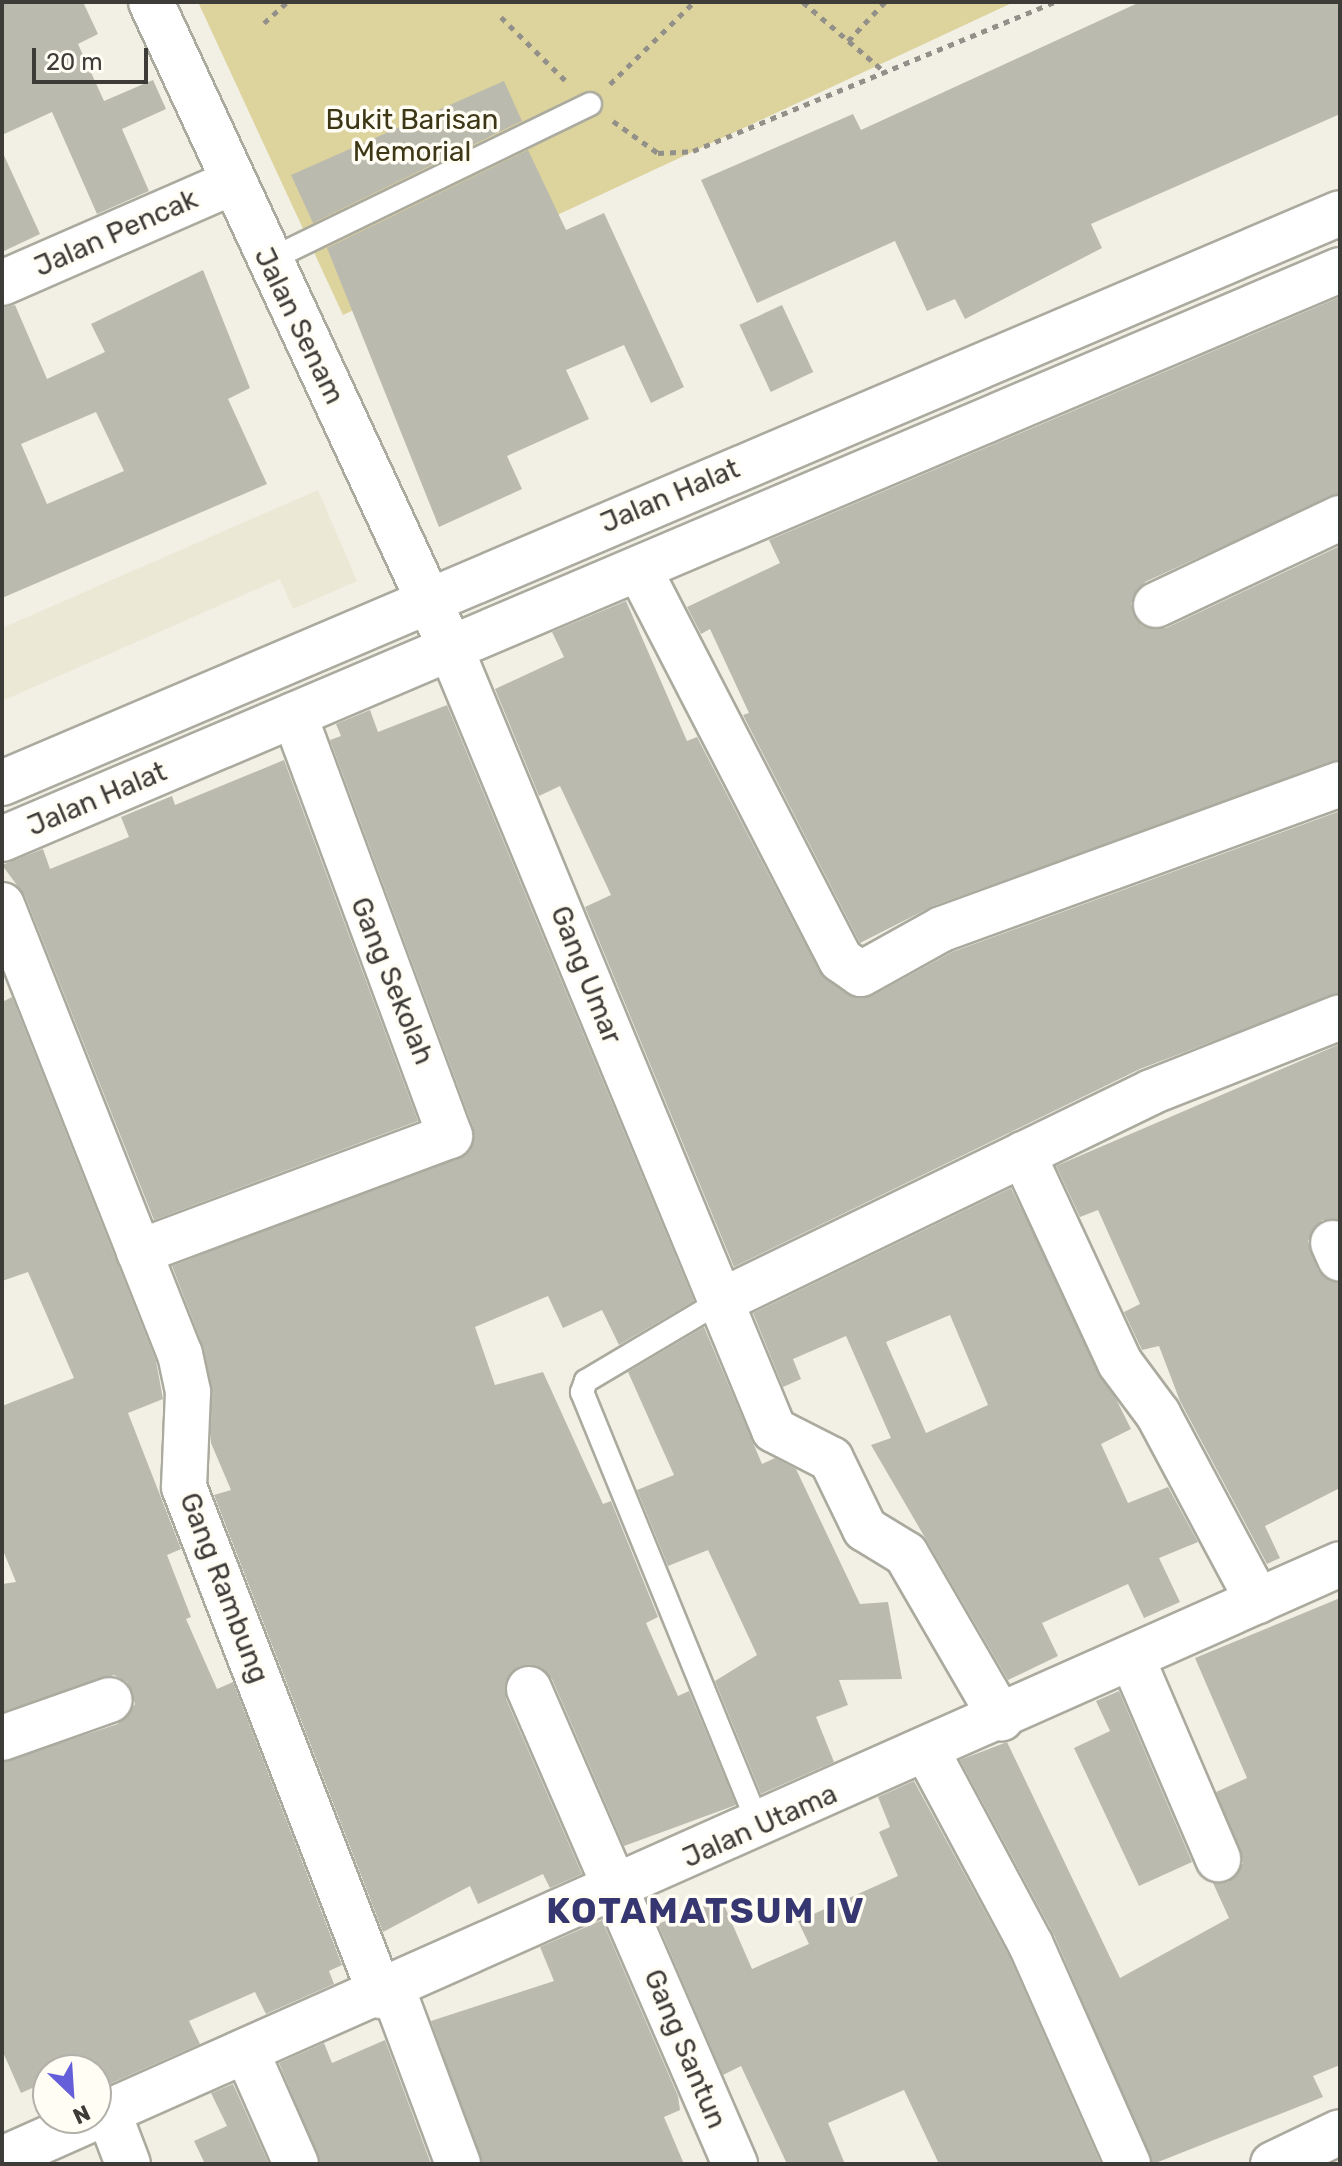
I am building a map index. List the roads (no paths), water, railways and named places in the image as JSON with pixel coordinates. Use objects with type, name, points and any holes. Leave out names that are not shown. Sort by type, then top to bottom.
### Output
[{"type":"street","name":"Jalan Senam","points":[[151,2],[267,261],[451,649]]},
{"type":"street","name":"Jalan Pencak","points":[[2,283],[231,183]]},
{"type":"street","name":"Jalan Halat","points":[[2,783],[1340,213]]},
{"type":"street","name":"Jalan Halat","points":[[2,839],[1340,270]]},
{"type":"street","points":[[1156,605],[1340,518]]},
{"type":"street","points":[[639,569],[841,960],[861,974],[954,924],[1201,840],[1340,784]]},
{"type":"street","name":"Gang Umar","points":[[451,649],[774,1430],[831,1459],[865,1529],[906,1554],[1001,1718]]},
{"type":"street","name":"Gang Sekolah","points":[[139,1252],[443,1141],[450,1127],[294,715]]},
{"type":"street","name":"Gang Rambung","points":[[2,905],[139,1252],[188,1392],[184,1487],[458,2164]]},
{"type":"street","points":[[719,1302],[1151,1092],[1340,1017]]},
{"type":"street","points":[[1023,1154],[1120,1363],[1158,1414],[1258,1601]]},
{"type":"street","name":"Jalan Utama","points":[[112,2113],[387,1993],[1340,1564]]},
{"type":"street","points":[[1132,1658],[1218,1859]]},
{"type":"street","name":"Gang Santun","points":[[529,1689],[735,2164]]},
{"type":"street","points":[[2,1738],[110,1700]]},
{"type":"street","points":[[927,1751],[1031,1945],[1128,2164]]},
{"type":"street","points":[[248,2055],[296,2164]]},
{"type":"street","points":[[112,2122],[128,2164]]},
{"type":"street","points":[[1273,2164],[1340,2132]]},
{"type":"street","name":"Jalan Utama","points":[[3,2155],[57,2134]]},
{"type":"lane","points":[[267,261],[590,104]]},
{"type":"lane","points":[[719,1302],[586,1381],[582,1392],[759,1826]]},
{"type":"district","name":"KOTAMATSUM IV","points":[[706,1911]]},
{"type":"park label","name":"Bukit Barisan Memorial","points":[[412,136]]}]
